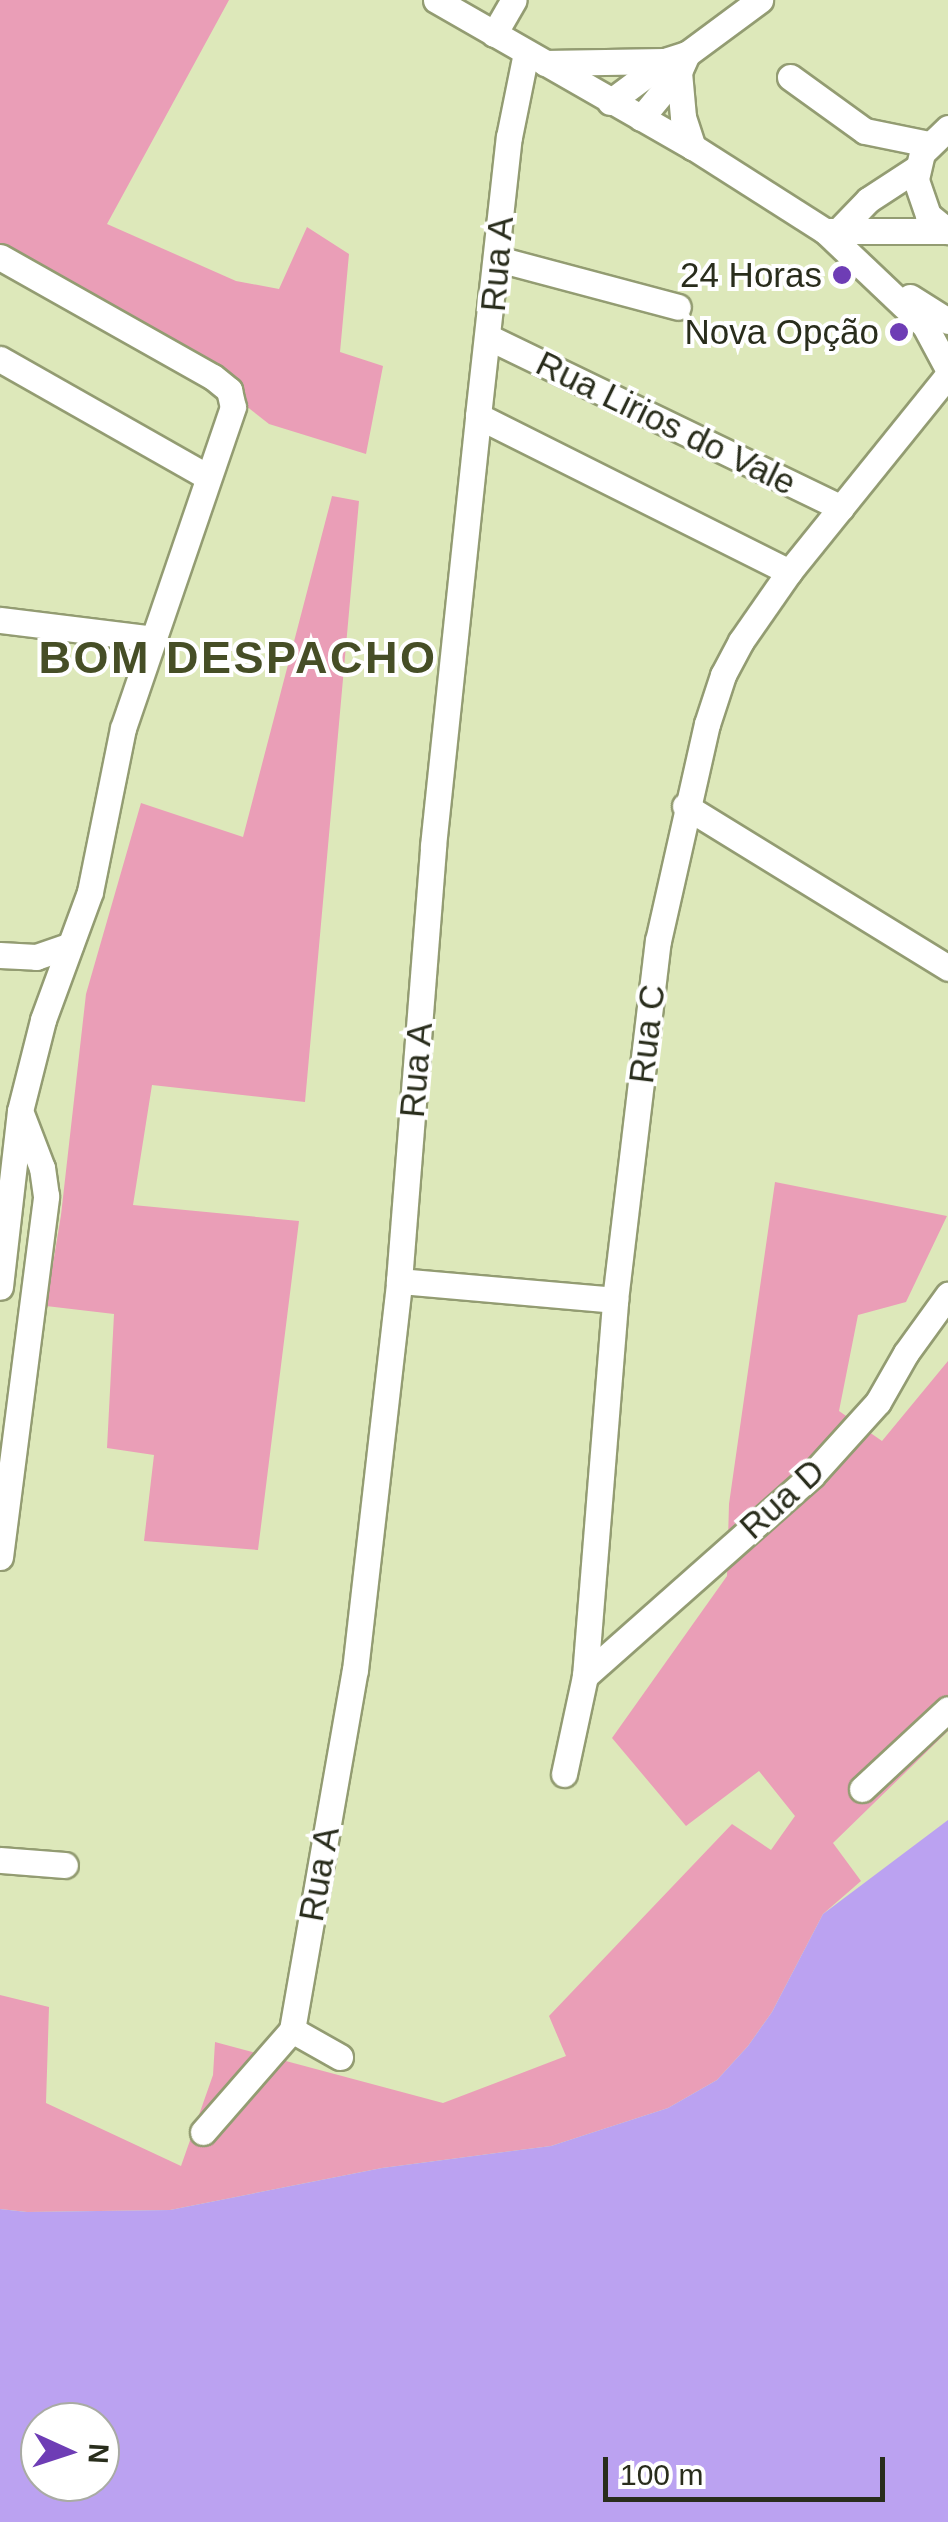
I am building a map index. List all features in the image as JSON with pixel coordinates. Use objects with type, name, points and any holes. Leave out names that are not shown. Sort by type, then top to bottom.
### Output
[{"type":"street","points":[[436,0],[833,230],[930,333],[948,372]]},
{"type":"street","points":[[494,34],[514,0]]},
{"type":"street","points":[[610,102],[677,62],[760,0]]},
{"type":"street","points":[[536,58],[677,62]]},
{"type":"street","name":"Rua A","points":[[292,2030],[355,1670],[399,1281],[433,846],[509,136],[536,58]]},
{"type":"street","points":[[642,118],[677,62]]},
{"type":"street","points":[[677,62],[684,118],[693,146]]},
{"type":"street","points":[[790,77],[865,131],[906,143],[941,132]]},
{"type":"street","points":[[833,230],[861,205],[917,168],[941,132]]},
{"type":"street","points":[[917,168],[922,204],[947,231]]},
{"type":"street","points":[[833,230],[947,231]]},
{"type":"street","points":[[0,257],[224,384],[232,406],[123,728],[96,870],[43,1020],[20,1111],[0,1287]]},
{"type":"street","points":[[498,259],[678,307]]},
{"type":"street","points":[[876,276],[948,322]]},
{"type":"street","name":"Rua Lirios do Vale","points":[[490,338],[842,508]]},
{"type":"street","points":[[0,359],[206,476]]},
{"type":"street","name":"Rua C","points":[[564,1774],[586,1676],[615,1300],[658,942],[686,806],[723,675],[789,572],[948,372]]},
{"type":"street","points":[[478,416],[789,572]]},
{"type":"street","points":[[0,620],[154,639]]},
{"type":"street","points":[[686,806],[948,968]]},
{"type":"street","points":[[0,955],[36,957],[70,945]]},
{"type":"street","points":[[0,1557],[7,1428],[46,1196],[44,1175],[20,1111]]},
{"type":"street","points":[[399,1281],[615,1300]]},
{"type":"street","name":"Rua D","points":[[586,1676],[812,1476],[878,1402],[906,1352],[948,1295]]},
{"type":"street","points":[[862,1789],[948,1709]]},
{"type":"street","points":[[0,1860],[66,1865]]},
{"type":"street","points":[[203,2132],[292,2030],[340,2057]]},
{"type":"shaded area","points":[[0,0],[229,0],[107,224],[236,281],[279,289],[307,227],[349,254],[340,352],[383,366],[366,454],[269,424],[241,402],[0,259]]},
{"type":"shaded area","points":[[332,496],[359,501],[305,1102],[152,1085],[133,1205],[299,1221],[258,1550],[144,1541],[154,1455],[107,1448],[114,1314],[46,1306],[61,1215],[86,994],[141,803],[243,837]]},
{"type":"shaded area","points":[[775,1182],[947,1216],[906,1302],[858,1315],[839,1411],[882,1441],[948,1361],[948,1731],[833,1843],[861,1881],[823,1914],[772,2012],[748,2046],[717,2080],[668,2108],[551,2146],[382,2168],[170,2210],[0,2209],[0,1995],[49,2007],[46,2103],[181,2166],[213,2075],[215,2042],[443,2103],[566,2056],[549,2016],[732,1824],[771,1850],[795,1816],[759,1771],[686,1826],[612,1738],[727,1576],[729,1504]]},
{"type":"shaded area","points":[[948,1820],[948,2522],[0,2522],[0,2209],[170,2210],[382,2168],[551,2146],[668,2108],[717,2080],[772,2012],[823,1914]]},
{"type":"place","name":"24 Horas","points":[[842,275]]},
{"type":"place","name":"Nova Opção","points":[[899,332]]},
{"type":"district","name":"BOM DESPACHO","points":[[238,658]]}]
